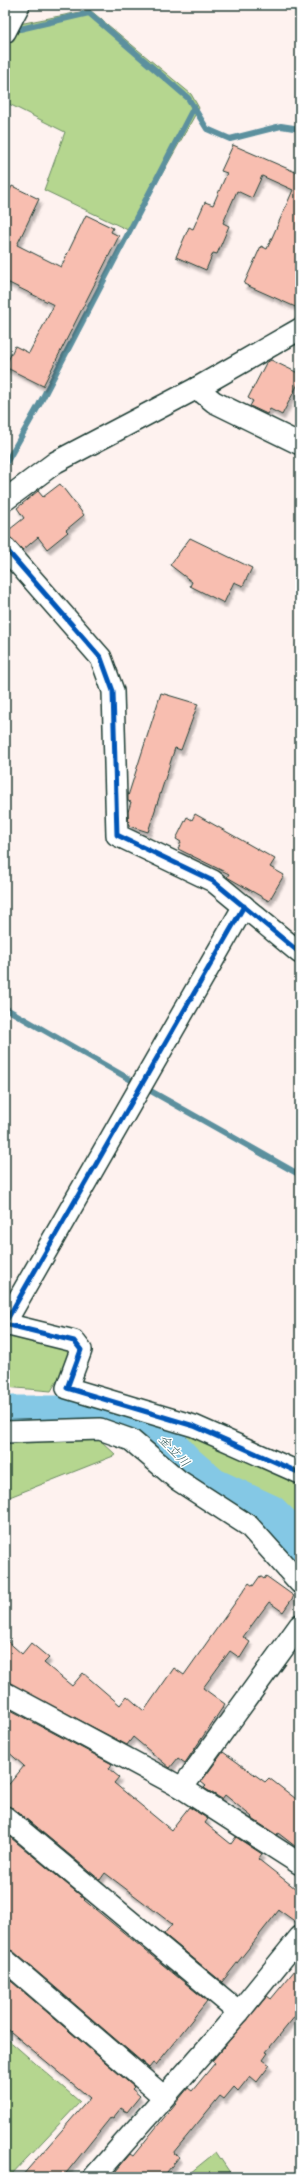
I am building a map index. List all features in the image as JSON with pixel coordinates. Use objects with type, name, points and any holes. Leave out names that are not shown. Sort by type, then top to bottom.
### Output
[{"type":"street","points":[[5,500],[56,462],[197,388],[300,329]]},
{"type":"street","points":[[197,388],[214,402],[300,444]]},
{"type":"street","points":[[5,548],[101,658],[113,691],[117,835],[213,881],[300,953]]},
{"type":"street","points":[[244,906],[5,1324],[74,1341],[81,1350],[67,1388],[194,1426],[300,1474]]},
{"type":"street","points":[[5,1432],[100,1429],[131,1440],[178,1480],[249,1526],[300,1583]]},
{"type":"street","points":[[182,1788],[300,1625]]},
{"type":"street","points":[[5,1693],[182,1788],[300,1864]]},
{"type":"street","points":[[5,1817],[239,2012]]},
{"type":"street","points":[[94,2177],[239,2012],[300,1937]]},
{"type":"street","points":[[5,1960],[164,2097]]},
{"type":"green space","points":[[90,10],[191,94],[199,108],[130,231],[44,190],[65,132],[5,102],[5,50],[19,24]]},
{"type":"green space","points":[[9,1334],[65,1348],[72,1355],[51,1391],[5,1387],[5,1340]]},
{"type":"green space","points":[[168,1425],[300,1479],[300,1534],[285,1515],[200,1468]]},
{"type":"green space","points":[[99,1439],[116,1455],[7,1498],[5,1493],[5,1443]]},
{"type":"green space","points":[[5,2037],[80,2102],[9,2177],[5,2177]]},
{"type":"green space","points":[[216,2152],[233,2177],[185,2177]]},
{"type":"building","points":[[233,145],[300,174],[300,309],[244,284],[261,246],[267,249],[293,190],[262,176],[252,198],[237,191],[223,223],[229,226],[217,254],[213,253],[206,270],[176,257],[189,227],[193,229],[205,202],[213,205],[227,173],[221,171]]},
{"type":"building","points":[[12,186],[39,199],[17,245],[61,267],[86,215],[113,228],[111,232],[119,236],[43,386],[5,367],[15,346],[29,353],[54,305],[5,281],[5,201]]},
{"type":"building","points":[[271,360],[300,374],[300,380],[282,415],[270,409],[267,414],[250,406],[253,401],[248,398],[266,363]]},
{"type":"building","points":[[60,484],[84,515],[66,530],[68,532],[47,549],[38,537],[23,550],[5,533],[24,518],[17,508],[38,491],[43,497]]},
{"type":"building","points":[[190,538],[252,568],[243,586],[234,582],[224,603],[190,586],[192,582],[170,565]]},
{"type":"building","points":[[161,693],[198,704],[181,750],[175,748],[148,832],[129,826],[128,812],[131,802],[128,801],[128,796]]},
{"type":"building","points":[[195,814],[275,859],[270,867],[284,875],[269,901],[227,877],[229,874],[178,849],[181,842],[176,839],[187,817],[192,820]]},
{"type":"building","points":[[260,1576],[264,1579],[266,1576],[294,1596],[283,1612],[269,1602],[243,1637],[250,1642],[240,1658],[230,1651],[203,1688],[225,1704],[185,1763],[178,1758],[170,1768],[133,1737],[127,1745],[5,1681],[5,1639],[22,1654],[31,1643],[49,1658],[44,1663],[72,1686],[83,1673],[120,1705],[127,1696],[144,1711],[174,1668],[184,1675],[249,1583],[253,1586]]},
{"type":"building","points":[[5,1707],[112,1764],[109,1769],[119,1777],[114,1783],[171,1830],[189,1807],[208,1819],[205,1823],[231,1844],[236,1837],[262,1854],[258,1859],[300,1892],[300,1925],[279,1910],[222,1982],[164,1934],[172,1924],[105,1873],[100,1880],[13,1808],[5,1805],[5,1789],[24,1766],[5,1749]]},
{"type":"building","points":[[223,1752],[265,1782],[269,1778],[300,1802],[300,1850],[278,1833],[277,1835],[251,1818],[252,1817],[225,1795],[222,1799],[204,1788],[206,1786],[201,1782]]},
{"type":"building","points":[[5,1833],[207,2001],[156,2065],[153,2063],[149,2068],[13,1951],[5,1948]]},
{"type":"building","points":[[300,1964],[300,2010],[266,2052],[268,2053],[263,2060],[270,2065],[257,2082],[250,2076],[238,2091],[234,2087],[224,2099],[220,2096],[173,2153],[179,2157],[163,2177],[111,2177],[130,2154],[133,2156],[188,2088],[192,2091],[215,2063],[212,2061],[267,1996],[271,1999]]},
{"type":"building","points":[[5,1976],[134,2087],[132,2089],[140,2096],[127,2112],[121,2108],[113,2118],[111,2117],[63,2177],[21,2177],[90,2098],[5,2027]]},
{"type":"waterway","points":[[20,29],[89,13],[188,98],[207,129],[230,139],[281,126],[300,129]]},
{"type":"waterway","points":[[5,465],[39,405],[194,107]]},
{"type":"waterway","points":[[5,1008],[131,1080]]},
{"type":"waterway","points":[[149,1090],[300,1175]]},
{"type":"waterway","name":"金立川","points":[[5,1415],[123,1415],[156,1431],[184,1463],[212,1487],[270,1514],[300,1544]]},
{"type":"cycle path","points":[[5,548],[101,658],[113,691],[117,835],[213,881],[300,953]]},
{"type":"cycle path","points":[[5,1323],[244,906]]},
{"type":"cycle path","points":[[5,1324],[74,1341],[81,1350],[67,1388],[194,1426],[300,1473]]}]
